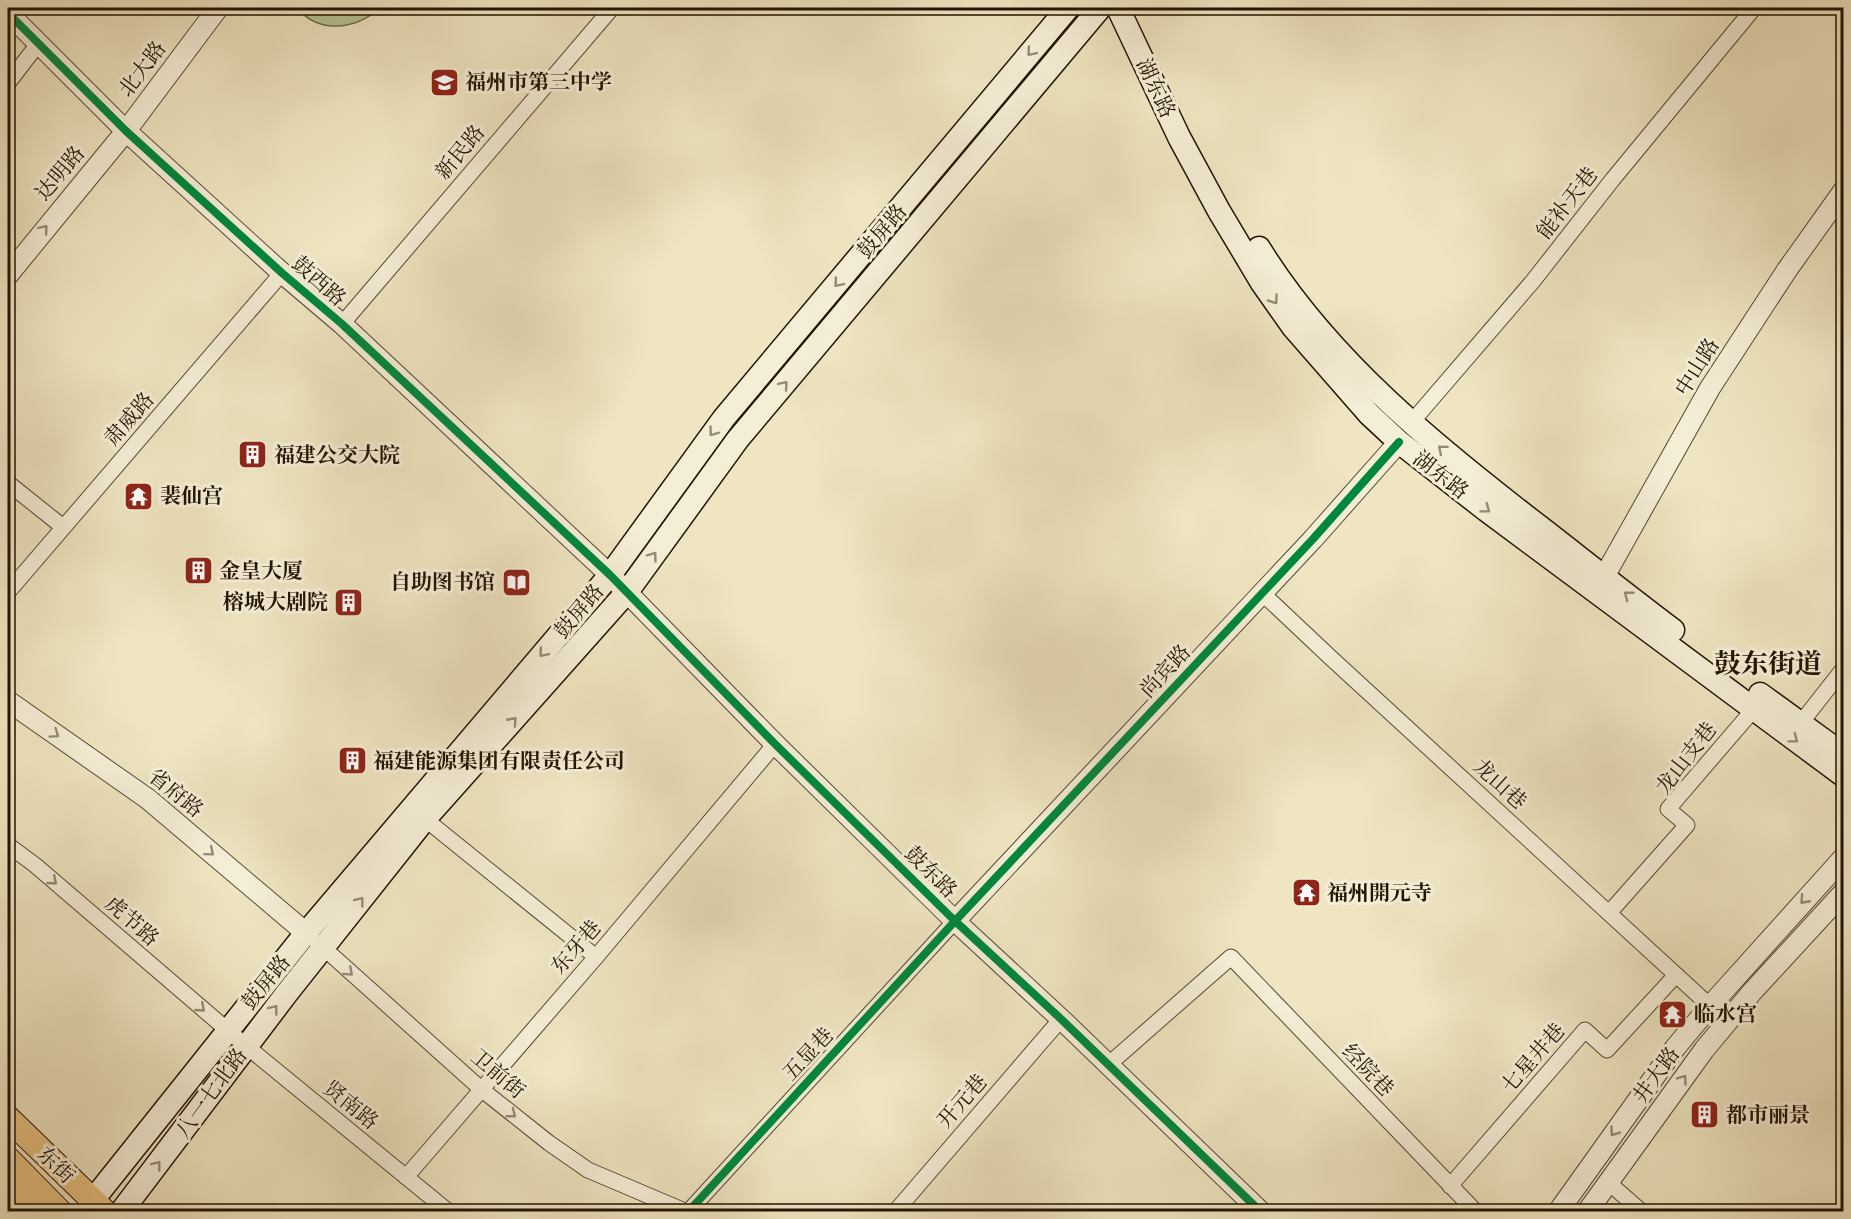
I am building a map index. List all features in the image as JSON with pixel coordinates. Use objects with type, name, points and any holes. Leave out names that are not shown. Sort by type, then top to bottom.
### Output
[{"type":"main road","name":"鼓屏路","points":[[95,1208],[228,1030],[306,933],[610,575],[724,418],[1068,8]]},
{"type":"main road","name":"鼓屏路","points":[[323,947],[425,819],[627,592],[738,439],[1100,8]]},
{"type":"main road","name":"湖东路","points":[[1118,8],[1179,137],[1219,211],[1262,283],[1293,327],[1340,382],[1399,442],[1486,510],[1844,776]]},
{"type":"main road","name":"湖东路","points":[[1132,8],[1196,137],[1237,212],[1277,277],[1307,316],[1411,423],[1486,486],[1844,755]]},
{"type":"main road","name":"八一七北路","points":[[121,1212],[323,947]]},
{"type":"main road","name":"东街","points":[[8,1118],[95,1208]]},
{"type":"main road","points":[[8,1159],[60,1212]]},
{"type":"main road","points":[[8,1168],[26,1212]]},
{"type":"street","name":"北大路","points":[[126,131],[218,8]]},
{"type":"street","name":"新民路","points":[[342,324],[612,8]]},
{"type":"street","name":"能补天巷","points":[[1411,423],[1533,281],[1613,179],[1754,8]]},
{"type":"street","name":"鼓西路","points":[[8,13],[126,131],[282,273],[342,324],[610,575]]},
{"type":"street","points":[[8,83],[38,44]]},
{"type":"street","name":"达明路","points":[[8,275],[126,131]]},
{"type":"street","name":"中山路","points":[[1605,577],[1710,388],[1844,190]]},
{"type":"street","name":"肃威路","points":[[8,592],[282,273]]},
{"type":"street","name":"尚宾路","points":[[955,921],[1313,539],[1399,442]]},
{"type":"street","points":[[8,483],[63,527]]},
{"type":"street","name":"鼓东路","points":[[610,575],[775,744],[955,921],[1061,1019],[1261,1212]]},
{"type":"street","name":"龙山巷","points":[[1262,593],[1710,1006]]},
{"type":"street","points":[[1800,724],[1844,668]]},
{"type":"street","name":"省府路","points":[[8,701],[148,799],[306,933]]},
{"type":"street","name":"龙山支巷","points":[[1609,913],[1687,825],[1668,809],[1754,709]]},
{"type":"street","name":"东牙巷","points":[[406,1177],[596,957],[775,744]]},
{"type":"street","points":[[425,819],[596,957]]},
{"type":"street","name":"虎节路","points":[[8,845],[228,1030]]},
{"type":"street","points":[[1558,1212],[1627,1112],[1675,1048],[1844,857]]},
{"type":"street","name":"井大路","points":[[1587,1212],[1708,1045],[1752,992],[1844,892]]},
{"type":"street","name":"五显巷","points":[[688,1212],[955,921]]},
{"type":"street","name":"卫前街","points":[[306,933],[481,1089],[549,1143],[588,1170],[688,1212]]},
{"type":"street","name":"经院巷","points":[[1108,1065],[1230,957],[1476,1212]]},
{"type":"street","name":"七星井巷","points":[[1450,1186],[1585,1030],[1607,1050],[1676,975]]},
{"type":"street","name":"开元巷","points":[[895,1212],[1061,1019]]},
{"type":"street","name":"贤南路","points":[[228,1030],[449,1212]]},
{"type":"street","points":[[1608,1182],[1642,1212]]},
{"type":"green space","points":[[297,8],[380,8],[360,21],[338,26],[316,22],[306,17]]},
{"type":"cycle path","points":[[8,13],[126,131],[282,273],[342,324],[610,575],[775,744],[955,921],[1061,1019],[1261,1212]]},
{"type":"cycle path","points":[[688,1212],[955,921],[1313,539],[1399,442]]},
{"type":"place","name":"福州市第三中学","points":[[444,82]]},
{"type":"place","name":"福建公交大院","points":[[253,455]]},
{"type":"place","name":"裴仙宫","points":[[139,496]]},
{"type":"place","name":"金皇大厦","points":[[198,571]]},
{"type":"place","name":"自助图书馆","points":[[516,582]]},
{"type":"place","name":"榕城大剧院","points":[[349,602]]},
{"type":"place","name":"福建能源集团有限责任公司","points":[[352,761]]},
{"type":"place","name":"福州開元寺","points":[[1306,893]]},
{"type":"place","name":"临水宫","points":[[1673,1014]]},
{"type":"place","name":"都市丽景","points":[[1705,1115]]},
{"type":"district","name":"鼓东街道","points":[[1768,664]]}]
